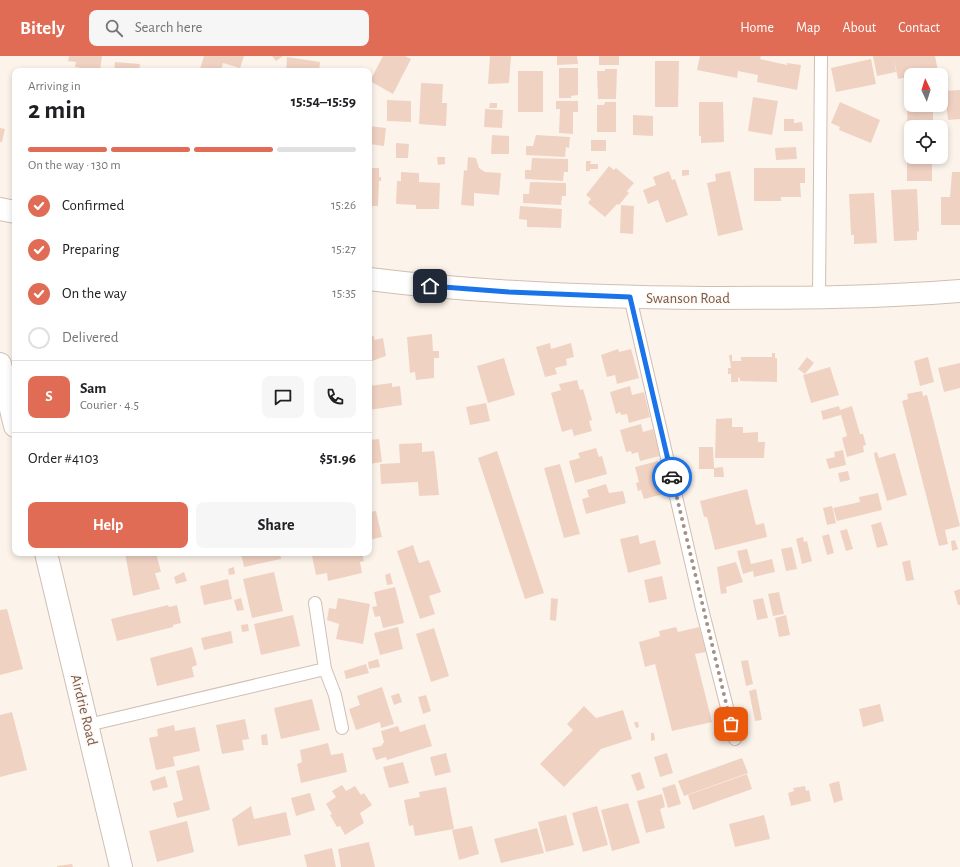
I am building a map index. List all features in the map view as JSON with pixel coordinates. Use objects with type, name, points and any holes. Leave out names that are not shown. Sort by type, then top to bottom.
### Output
[{"type":"main road","points":[[0,208],[12,211]]},
{"type":"main road","name":"Swanson Road","points":[[372,278],[494,291],[630,297],[819,298],[889,296],[960,291]]},
{"type":"main road","points":[[1,375],[12,415]]},
{"type":"main road","name":"Airdrie Road","points":[[47,556],[121,867]]},
{"type":"lane","points":[[819,298],[821,56]]},
{"type":"lane","points":[[630,297],[701,604],[735,739]]},
{"type":"lane","points":[[315,603],[325,668],[335,695],[342,728]]},
{"type":"lane","points":[[88,725],[325,668]]},
{"type":"building","points":[[69,56],[102,56],[100,68],[75,67],[76,62],[68,61]]},
{"type":"building","points":[[204,56],[244,56],[240,68],[223,63],[222,68],[200,68]]},
{"type":"building","points":[[272,56],[283,56],[276,61]]},
{"type":"building","points":[[383,56],[405,56],[411,59],[393,94],[372,82],[372,77]]},
{"type":"building","points":[[490,56],[511,56],[509,83],[488,84]]},
{"type":"building","points":[[557,56],[577,56],[578,64],[557,65]]},
{"type":"building","points":[[599,56],[619,56],[619,65],[599,65]]},
{"type":"building","points":[[700,56],[761,56],[760,59],[787,65],[787,63],[801,65],[797,90],[757,82],[758,75],[738,71],[737,78],[697,70]]},
{"type":"building","points":[[873,56],[893,56],[896,72],[877,76]]},
{"type":"building","points":[[893,56],[935,56],[937,68],[904,68],[904,78],[898,79]]},
{"type":"building","points":[[287,57],[320,62],[319,68],[286,68]]},
{"type":"building","points":[[871,59],[876,84],[836,92],[831,68]]},
{"type":"building","points":[[655,61],[679,61],[678,107],[655,107]]},
{"type":"building","points":[[115,62],[140,64],[139,68],[114,68]]},
{"type":"building","points":[[559,68],[578,68],[578,95],[571,96],[571,98],[559,98]]},
{"type":"building","points":[[605,69],[617,69],[616,99],[598,99],[597,71],[605,71]]},
{"type":"building","points":[[518,71],[543,71],[543,112],[518,112]]},
{"type":"building","points":[[421,83],[443,84],[442,103],[447,103],[446,126],[419,124]]},
{"type":"building","points":[[960,90],[960,119],[948,120],[948,91]]},
{"type":"building","points":[[753,97],[778,101],[772,135],[748,131]]},
{"type":"building","points":[[387,100],[411,101],[411,122],[387,121]]},
{"type":"building","points":[[556,101],[578,101],[578,112],[573,112],[573,134],[559,133],[560,109],[556,109]]},
{"type":"building","points":[[605,102],[616,102],[616,132],[597,132],[597,105],[604,105]]},
{"type":"building","points":[[699,102],[723,102],[724,142],[701,143],[701,136],[699,136]]},
{"type":"building","points":[[840,102],[880,120],[871,143],[839,130],[840,127],[831,123]]},
{"type":"building","points":[[490,103],[497,103],[497,108],[489,108]]},
{"type":"building","points":[[485,109],[503,110],[502,128],[484,127]]},
{"type":"building","points":[[907,112],[933,112],[933,120],[907,120]]},
{"type":"building","points":[[633,115],[653,116],[653,136],[633,135]]},
{"type":"building","points":[[784,119],[794,119],[794,123],[802,122],[803,131],[784,131]]},
{"type":"building","points":[[372,126],[386,128],[384,146],[372,144]]},
{"type":"building","points":[[0,128],[5,129],[2,142],[0,142]]},
{"type":"building","points":[[492,135],[509,136],[509,154],[491,154]]},
{"type":"building","points":[[536,135],[570,137],[569,148],[566,147],[565,157],[526,155],[526,146],[533,146]]},
{"type":"building","points":[[591,140],[606,140],[606,151],[591,151]]},
{"type":"building","points":[[396,143],[409,144],[408,158],[396,158]]},
{"type":"building","points":[[796,147],[797,159],[776,160],[775,148]]},
{"type":"building","points":[[437,157],[445,157],[445,164],[438,165]]},
{"type":"building","points":[[468,157],[476,158],[479,168],[485,172],[501,173],[499,195],[474,193],[474,206],[461,205],[464,170],[467,171]]},
{"type":"building","points":[[532,158],[568,159],[568,172],[564,172],[563,181],[525,179],[525,170],[531,170]]},
{"type":"building","points":[[586,161],[591,161],[590,164],[598,164],[598,169],[590,169],[590,171],[586,171]]},
{"type":"building","points":[[907,164],[932,164],[932,181],[907,181]]},
{"type":"building","points":[[609,166],[614,170],[616,168],[634,183],[627,191],[629,193],[619,205],[617,204],[605,217],[588,203],[591,199],[586,195]]},
{"type":"building","points":[[372,168],[379,168],[379,177],[381,177],[381,181],[379,181],[378,206],[372,206]]},
{"type":"building","points":[[754,168],[805,168],[805,183],[800,183],[801,197],[781,197],[781,201],[754,201]]},
{"type":"building","points":[[682,170],[689,170],[689,175],[682,176]]},
{"type":"building","points":[[669,171],[672,180],[675,179],[688,215],[666,223],[658,200],[648,204],[643,190],[656,185],[653,177]]},
{"type":"building","points":[[730,171],[743,230],[718,236],[707,183],[716,181],[715,174]]},
{"type":"building","points":[[401,172],[419,173],[419,182],[440,183],[439,209],[416,209],[416,205],[396,204],[397,181],[401,181]]},
{"type":"building","points":[[952,172],[960,172],[960,225],[941,225],[941,197],[950,197]]},
{"type":"building","points":[[530,182],[566,183],[566,196],[562,196],[561,205],[523,203],[523,194],[529,194]]},
{"type":"building","points":[[917,189],[919,232],[917,231],[917,240],[894,241],[891,190]]},
{"type":"building","points":[[874,193],[877,243],[854,244],[854,235],[851,235],[849,194]]},
{"type":"building","points":[[621,205],[634,206],[633,234],[620,233]]},
{"type":"building","points":[[520,206],[562,209],[561,228],[527,227],[527,220],[519,219]]},
{"type":"building","points":[[432,334],[433,351],[439,351],[439,358],[434,358],[434,378],[416,380],[415,372],[410,373],[407,337]]},
{"type":"building","points":[[372,336],[374,336],[374,340],[383,338],[386,356],[372,361]]},
{"type":"building","points":[[550,343],[551,349],[571,343],[574,357],[566,359],[567,365],[555,368],[557,374],[545,377],[536,347]]},
{"type":"building","points":[[618,349],[619,352],[631,349],[639,378],[617,384],[615,375],[607,377],[601,355]]},
{"type":"building","points":[[772,353],[775,353],[775,358],[777,358],[777,382],[740,381],[740,378],[738,378],[738,382],[731,382],[731,374],[728,374],[728,368],[731,368],[729,355],[732,355],[732,361],[741,361],[741,357],[772,357]]},
{"type":"building","points":[[807,357],[814,363],[805,374],[798,369]]},
{"type":"building","points":[[928,357],[934,382],[920,386],[914,361]]},
{"type":"building","points":[[504,358],[515,395],[488,403],[477,366]]},
{"type":"building","points":[[960,363],[960,388],[944,392],[938,368]]},
{"type":"building","points":[[830,367],[839,395],[811,403],[803,375]]},
{"type":"building","points":[[577,380],[580,390],[583,389],[592,420],[589,421],[592,431],[574,436],[572,429],[562,432],[551,393],[561,390],[559,384]]},
{"type":"building","points":[[392,383],[392,387],[400,386],[402,405],[372,410],[372,386]]},
{"type":"building","points":[[630,386],[632,395],[644,392],[650,417],[629,423],[627,414],[621,415],[620,412],[616,414],[610,392]]},
{"type":"building","points":[[922,391],[923,396],[927,395],[960,526],[945,530],[948,544],[939,546],[902,401],[908,399],[907,394]]},
{"type":"building","points":[[486,403],[490,421],[470,425],[466,407]]},
{"type":"building","points":[[839,406],[840,410],[852,406],[860,434],[863,434],[866,445],[863,446],[864,452],[847,457],[842,438],[847,436],[841,415],[823,420],[821,411]]},
{"type":"building","points":[[732,418],[732,427],[743,427],[743,433],[758,432],[758,442],[765,442],[764,458],[715,458],[716,419]]},
{"type":"building","points":[[641,424],[643,432],[653,429],[660,456],[640,461],[638,452],[632,454],[631,451],[626,452],[620,430]]},
{"type":"building","points":[[379,439],[382,462],[372,464],[372,440]]},
{"type":"building","points":[[422,443],[422,452],[434,451],[439,495],[419,496],[418,482],[381,484],[380,464],[400,463],[399,444]]},
{"type":"building","points":[[699,447],[713,447],[714,469],[699,469]]},
{"type":"building","points":[[596,448],[599,457],[602,456],[607,474],[575,483],[569,461],[580,458],[578,453]]},
{"type":"building","points":[[843,450],[846,465],[829,469],[826,459],[835,457],[834,452]]},
{"type":"building","points":[[497,451],[544,593],[525,599],[478,458]]},
{"type":"building","points":[[877,452],[879,458],[895,453],[907,495],[887,501],[875,459],[874,453]]},
{"type":"building","points":[[658,461],[659,468],[664,466],[671,492],[644,499],[641,490],[638,491],[636,483],[639,482],[635,467]]},
{"type":"building","points":[[560,464],[580,534],[564,538],[544,468]]},
{"type":"building","points":[[723,467],[724,477],[714,477],[714,468]]},
{"type":"building","points":[[848,471],[850,480],[840,482],[838,473]]},
{"type":"building","points":[[606,484],[609,493],[623,491],[626,503],[586,514],[582,499],[589,497],[587,490]]},
{"type":"building","points":[[747,489],[756,525],[764,523],[767,537],[715,550],[707,517],[704,517],[700,501]]},
{"type":"building","points":[[878,493],[882,510],[837,521],[833,508],[860,502],[859,497]]},
{"type":"building","points":[[832,506],[836,523],[827,525],[823,508]]},
{"type":"building","points":[[376,511],[382,537],[372,539],[372,512]]},
{"type":"building","points":[[881,522],[888,545],[877,548],[871,525]]},
{"type":"building","points":[[847,529],[853,549],[846,551],[840,531]]},
{"type":"building","points":[[829,534],[834,553],[827,555],[822,536]]},
{"type":"building","points":[[638,535],[640,544],[655,540],[661,564],[628,573],[620,539]]},
{"type":"building","points":[[803,537],[804,542],[807,541],[812,561],[802,564],[796,539]]},
{"type":"building","points":[[955,540],[958,549],[952,551],[951,541]]},
{"type":"building","points":[[413,545],[419,563],[429,560],[441,592],[429,596],[435,614],[420,619],[397,551]]},
{"type":"building","points":[[792,547],[797,569],[786,571],[781,549]]},
{"type":"building","points":[[747,549],[751,564],[772,559],[775,572],[754,577],[753,571],[743,574],[737,551]]},
{"type":"building","points":[[126,556],[157,556],[161,572],[155,573],[160,589],[133,596]]},
{"type":"building","points":[[242,556],[280,556],[281,559],[244,567]]},
{"type":"building","points":[[312,556],[363,556],[364,561],[360,562],[362,573],[328,581],[327,573],[316,575]]},
{"type":"building","points":[[910,560],[914,580],[906,581],[902,562]]},
{"type":"building","points":[[736,562],[743,582],[726,587],[727,593],[721,594],[717,567]]},
{"type":"building","points":[[234,567],[235,574],[229,575],[228,569]]},
{"type":"building","points":[[184,572],[187,581],[176,584],[174,577]]},
{"type":"building","points":[[274,572],[283,611],[252,618],[243,579]]},
{"type":"building","points":[[390,573],[393,584],[387,585],[385,575]]},
{"type":"building","points":[[662,576],[667,599],[649,603],[644,580]]},
{"type":"building","points":[[228,579],[232,599],[204,605],[200,586]]},
{"type":"building","points":[[395,587],[404,623],[383,628],[380,616],[375,617],[372,607],[377,606],[374,592]]},
{"type":"building","points":[[960,589],[960,605],[958,605],[954,591]]},
{"type":"building","points":[[779,592],[784,614],[773,616],[768,594]]},
{"type":"building","points":[[241,598],[244,610],[237,611],[234,600]]},
{"type":"building","points":[[338,598],[370,604],[363,644],[336,639],[339,624],[327,620],[329,608],[336,609]]},
{"type":"building","points":[[551,598],[558,599],[556,621],[550,620]]},
{"type":"building","points":[[763,598],[768,618],[757,620],[753,600]]},
{"type":"building","points":[[168,605],[169,607],[177,605],[181,623],[173,625],[173,627],[117,641],[111,619]]},
{"type":"building","points":[[7,609],[23,669],[0,675],[0,610]]},
{"type":"building","points":[[293,615],[300,646],[261,655],[254,624]]},
{"type":"building","points":[[786,615],[790,635],[779,637],[775,618]]},
{"type":"building","points":[[248,624],[249,631],[242,632],[241,625]]},
{"type":"building","points":[[398,627],[403,649],[380,655],[374,633]]},
{"type":"building","points":[[676,627],[678,632],[699,627],[706,652],[695,654],[712,722],[672,731],[655,664],[645,667],[639,642],[660,636],[659,631]]},
{"type":"building","points":[[434,628],[449,676],[431,682],[416,634]]},
{"type":"building","points":[[231,631],[233,643],[204,650],[201,638]]},
{"type":"building","points":[[192,647],[197,665],[192,667],[194,677],[157,686],[150,658]]},
{"type":"building","points":[[378,659],[380,667],[369,669],[368,662]]},
{"type":"building","points":[[748,660],[753,684],[746,686],[741,661]]},
{"type":"building","points":[[366,664],[369,673],[346,679],[344,671]]},
{"type":"building","points":[[382,687],[394,724],[381,728],[380,722],[356,730],[349,709],[360,705],[357,696]]},
{"type":"building","points":[[756,689],[762,720],[755,721],[749,691]]},
{"type":"building","points":[[399,693],[402,702],[394,705],[391,696]]},
{"type":"building","points":[[426,695],[431,711],[423,714],[418,697]]},
{"type":"building","points":[[312,699],[320,730],[281,739],[274,708]]},
{"type":"building","points":[[880,704],[884,721],[863,727],[859,709]]},
{"type":"building","points":[[584,706],[596,718],[623,710],[632,739],[601,749],[564,787],[540,764],[573,730],[567,724]]},
{"type":"building","points":[[12,712],[27,770],[0,777],[0,715]]},
{"type":"building","points":[[245,719],[249,739],[242,740],[244,750],[222,754],[216,725]]},
{"type":"building","points":[[634,722],[638,722],[639,727],[636,728]]},
{"type":"building","points":[[425,724],[432,746],[387,760],[386,757],[376,760],[372,748],[381,746],[384,742],[381,731],[398,726],[400,732]]},
{"type":"building","points":[[174,725],[175,731],[195,727],[200,751],[173,757],[175,766],[156,770],[149,738],[158,736],[157,729]]},
{"type":"building","points":[[651,733],[654,733],[655,740],[651,741]]},
{"type":"building","points":[[267,734],[268,745],[262,745],[261,735]]},
{"type":"building","points":[[328,743],[331,755],[343,753],[347,772],[301,783],[297,764],[302,762],[300,750]]},
{"type":"building","points":[[446,753],[451,772],[435,776],[430,757]]},
{"type":"building","points":[[667,753],[673,773],[660,777],[654,757]]},
{"type":"building","points":[[742,758],[748,773],[684,796],[678,781]]},
{"type":"building","points":[[403,762],[409,783],[389,788],[383,767]]},
{"type":"building","points":[[199,765],[210,810],[177,818],[173,803],[183,800],[176,771]]},
{"type":"building","points":[[640,772],[645,788],[637,791],[631,775]]},
{"type":"building","points":[[747,774],[752,789],[693,810],[688,795]]},
{"type":"building","points":[[165,776],[168,787],[153,791],[150,781]]},
{"type":"building","points":[[839,781],[843,800],[834,803],[829,784]]},
{"type":"building","points":[[675,784],[681,804],[668,808],[662,788]]},
{"type":"building","points":[[342,785],[346,791],[355,786],[361,795],[364,793],[372,805],[360,813],[364,823],[345,835],[340,826],[337,827],[326,804],[336,797],[332,791]]},
{"type":"building","points":[[805,786],[806,791],[809,790],[811,801],[791,806],[788,793],[794,791],[793,788]]},
{"type":"building","points":[[446,787],[454,829],[415,836],[413,825],[409,826],[404,800],[420,797],[419,792]]},
{"type":"building","points":[[310,793],[315,810],[296,816],[291,798]]},
{"type":"building","points":[[662,794],[665,807],[660,809],[665,828],[646,833],[637,801]]},
{"type":"building","points":[[628,803],[640,843],[612,851],[601,810]]},
{"type":"building","points":[[251,806],[254,819],[286,812],[291,835],[238,846],[232,819]]},
{"type":"building","points":[[597,806],[608,845],[583,852],[572,813]]},
{"type":"building","points":[[566,815],[574,845],[546,852],[538,822]]},
{"type":"building","points":[[764,815],[770,839],[735,847],[729,824]]},
{"type":"building","points":[[187,821],[194,852],[157,862],[149,831]]},
{"type":"building","points":[[472,826],[479,854],[459,860],[452,830]]},
{"type":"building","points":[[537,828],[544,853],[501,863],[494,839]]},
{"type":"building","points":[[369,842],[375,867],[341,867],[338,849]]},
{"type":"building","points":[[332,848],[336,867],[307,867],[304,855]]},
{"type":"building","points":[[72,864],[73,867],[57,867],[57,866]]},
{"type":"way so far","points":[[672,477],[701,604],[731,724]]},
{"type":"route","points":[[430,286],[509,292],[630,297],[672,477]]}]
